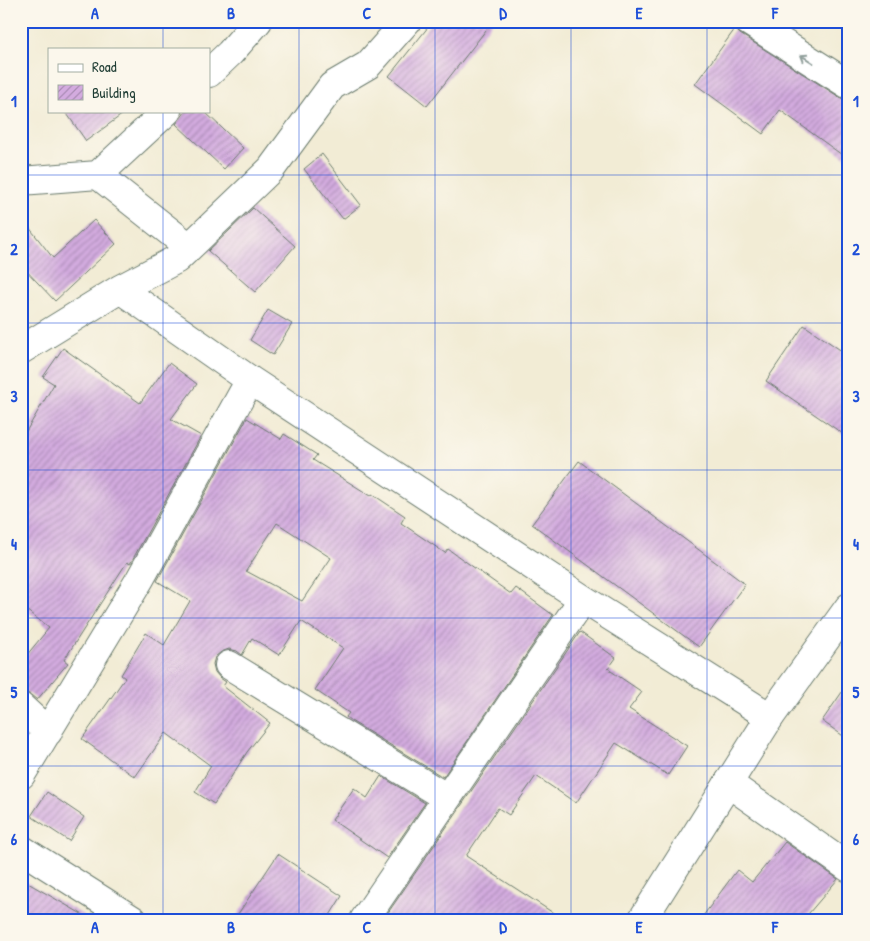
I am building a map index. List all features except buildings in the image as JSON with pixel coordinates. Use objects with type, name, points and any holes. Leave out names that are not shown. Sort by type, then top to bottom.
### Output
[{"type":"main road","points":[[210,72],[230,53],[258,21]]},
{"type":"main road","points":[[21,350],[120,289],[177,259],[271,169],[332,86],[368,64],[407,21]]},
{"type":"main road","points":[[748,21],[849,85]]},
{"type":"main road","points":[[21,182],[98,175],[166,112]]},
{"type":"main road","points":[[98,175],[189,247]]},
{"type":"main road","points":[[120,289],[250,380],[582,598],[770,717]]},
{"type":"main road","points":[[21,776],[140,579],[250,380]]},
{"type":"main road","points":[[364,920],[582,598]]},
{"type":"main road","points":[[642,920],[770,717],[849,607]]},
{"type":"main road","points":[[229,665],[447,798]]},
{"type":"main road","points":[[21,707],[48,732]]},
{"type":"main road","points":[[728,783],[849,868]]},
{"type":"main road","points":[[21,849],[133,920]]}]
